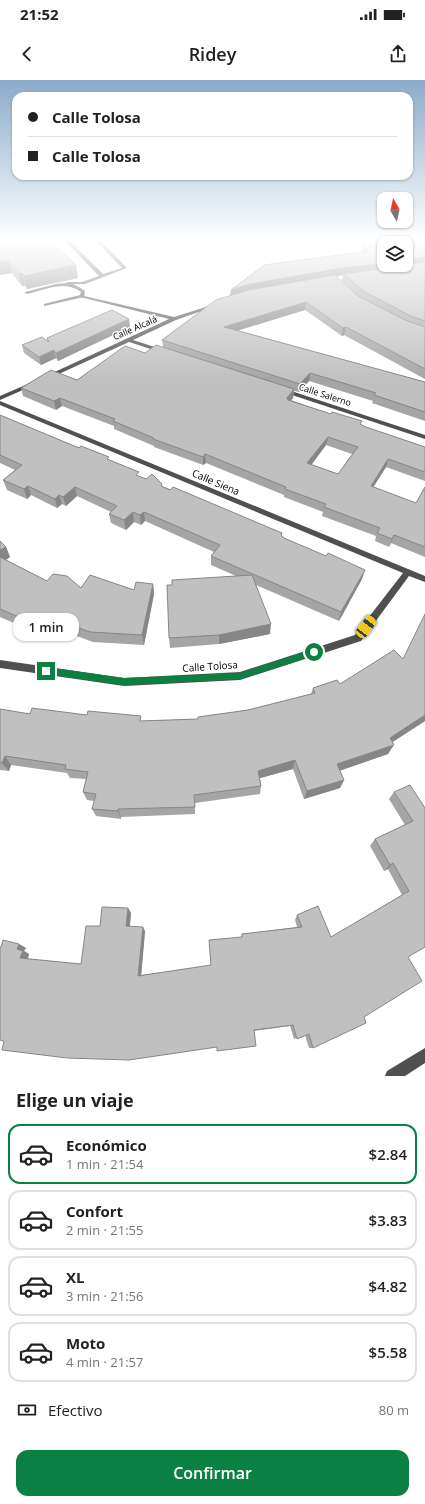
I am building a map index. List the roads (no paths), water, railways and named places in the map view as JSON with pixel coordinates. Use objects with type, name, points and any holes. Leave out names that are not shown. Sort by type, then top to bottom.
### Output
[{"type":"street","points":[[27,293],[57,286]]},
{"type":"street","points":[[69,286],[68,289],[75,295],[174,319]]},
{"type":"street","points":[[78,286],[83,292],[82,296]]},
{"type":"street","points":[[46,305],[82,296]]},
{"type":"street","name":"Calle Alcalá","points":[[43,379],[174,319],[217,305]]},
{"type":"street","points":[[128,340],[166,352]]},
{"type":"street","points":[[0,398],[36,382]]},
{"type":"street","name":"Calle Salerno","points":[[277,388],[425,437]]},
{"type":"street","name":"Calle Siena","points":[[0,403],[425,579]]},
{"type":"street","name":"Calle Tolosa","points":[[0,664],[124,682],[240,676],[358,638],[408,572]]},
{"type":"street","points":[[392,1076],[425,1055]]}]
